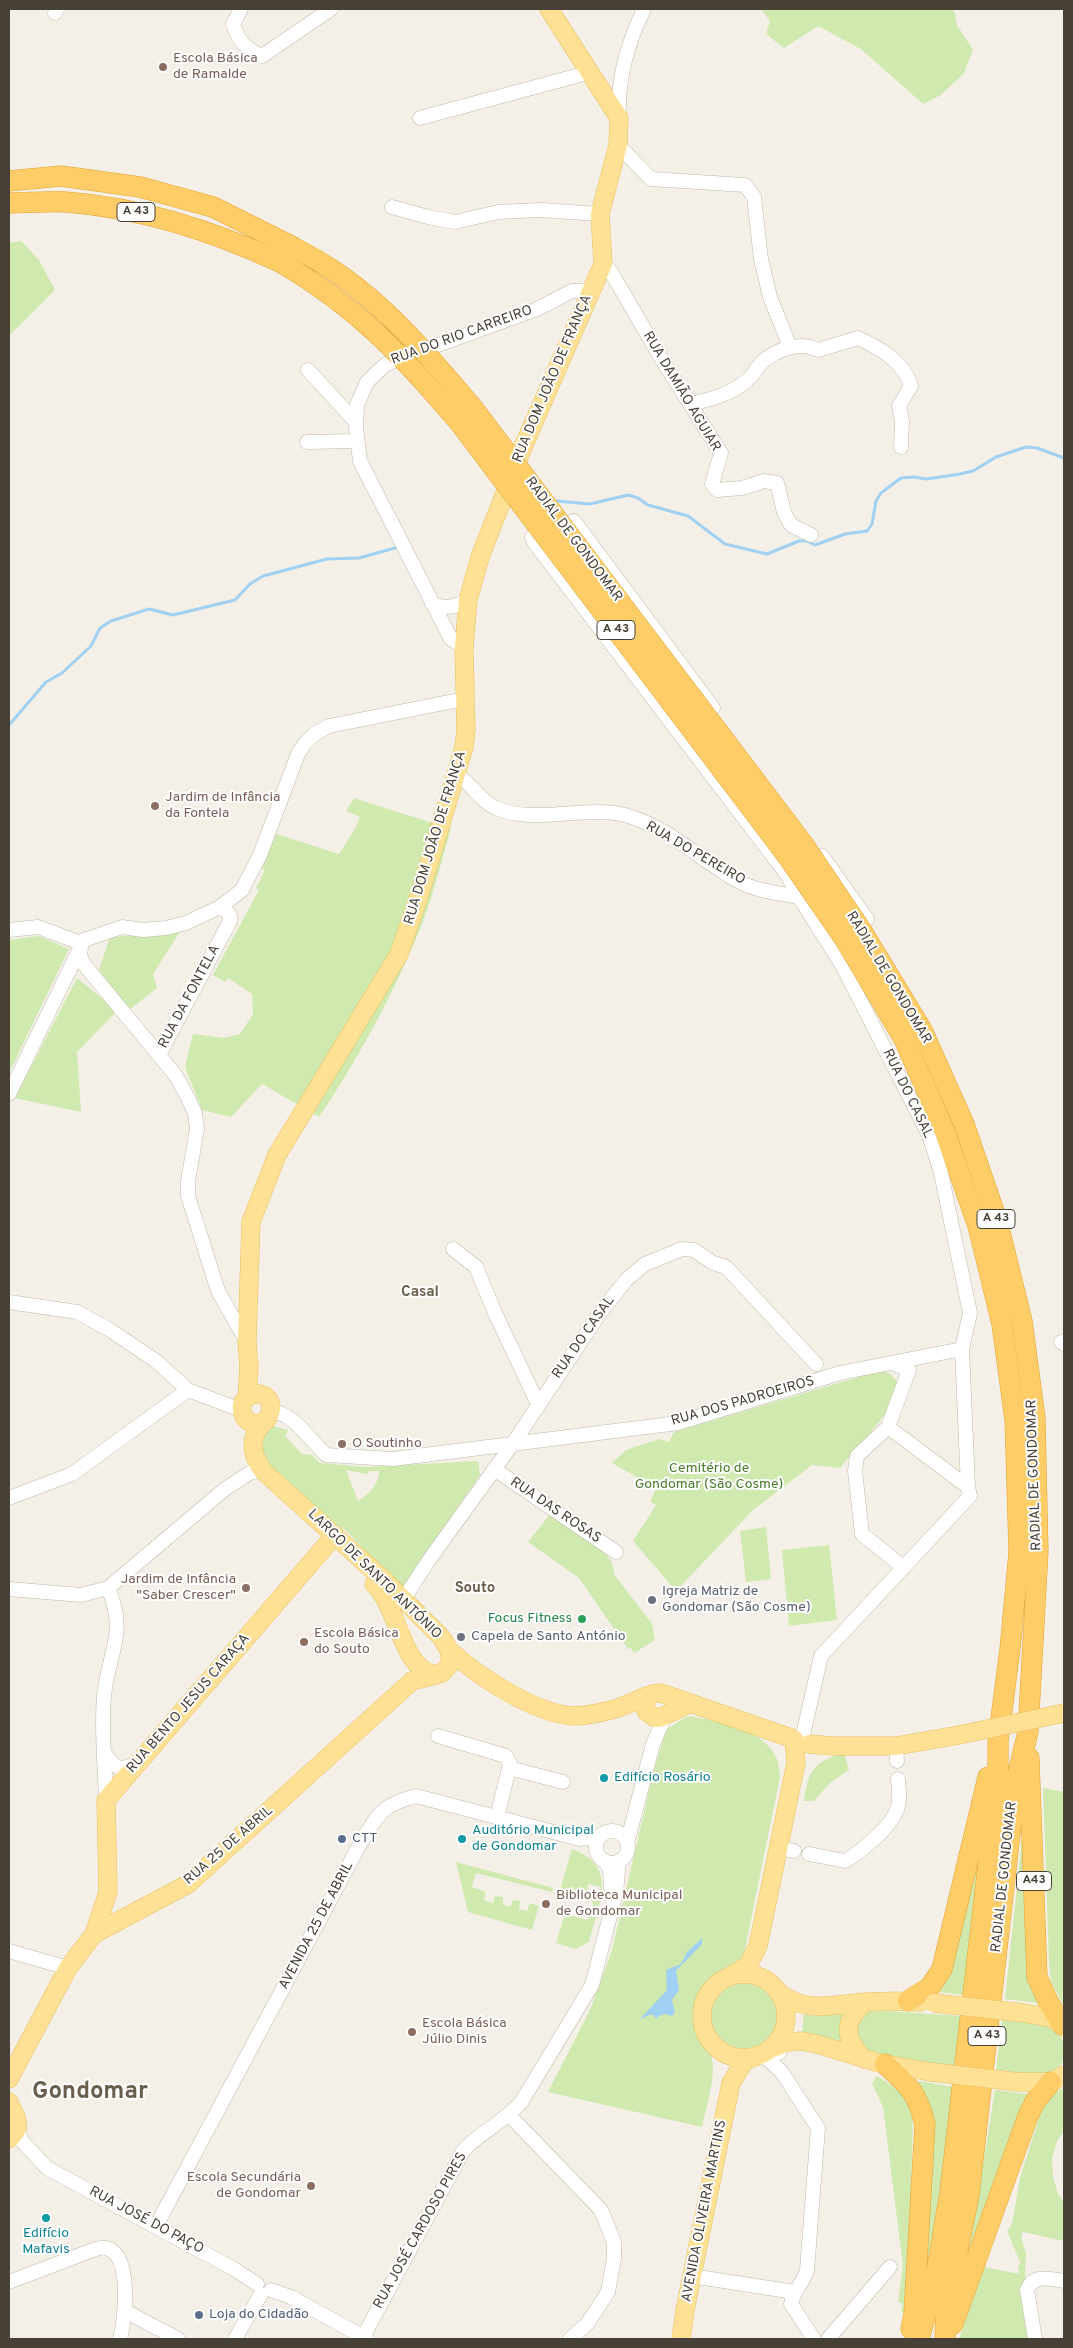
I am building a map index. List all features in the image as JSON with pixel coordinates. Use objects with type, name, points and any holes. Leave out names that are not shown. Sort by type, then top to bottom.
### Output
[{"type":"highway","points":[[9,167],[61,176]]},
{"type":"highway","name":"RADIAL DE GONDOMAR","points":[[9,181],[61,176],[140,187],[213,207],[286,254]]},
{"type":"highway","name":"RADIAL DE GONDOMAR","points":[[9,203],[66,202],[141,212],[286,254],[331,269],[394,321],[426,352],[473,408],[804,845],[860,928],[913,1034],[964,1124],[990,1203],[1022,1321],[1034,1418],[1038,1552],[1028,1732],[1016,1782],[969,2195],[946,2310],[945,2339]]},
{"type":"highway","name":"RADIAL DE GONDOMAR","points":[[913,1034],[978,1226],[1002,1324],[1015,1420],[1019,1552],[1010,1649],[998,1741],[998,1780],[950,2192],[934,2286],[919,2339]]},
{"type":"highway","name":"A43","points":[[1028,1732],[1037,1976],[1048,2001],[1063,2026]]},
{"type":"highway","points":[[908,2001],[930,1987],[942,1969],[998,1741]]},
{"type":"highway","points":[[885,2064],[909,2086],[919,2101],[925,2124],[914,2314],[908,2339]]},
{"type":"highway","points":[[945,2339],[958,2313],[1028,2116],[1036,2100],[1058,2079]]},
{"type":"main road","points":[[549,9],[619,118]]},
{"type":"main road","name":"RUA DOM JOÃO DE FRANÇA","points":[[269,1416],[270,1401],[249,1405],[247,1342],[251,1222],[277,1155],[399,954],[420,894],[464,747],[466,730],[464,647],[468,600],[480,557],[523,447],[603,264],[600,214],[618,144],[619,118]]},
{"type":"main road","points":[[249,1405],[256,1424],[269,1416]]},
{"type":"main road","points":[[249,1405],[248,1449],[257,1472]]},
{"type":"main road","name":"LARGO DE SANTO ANTÓNIO","points":[[269,1416],[256,1432],[254,1448],[256,1480],[331,1540],[403,1600],[441,1637],[449,1650],[451,1663],[439,1674],[431,1674],[419,1667],[409,1653],[390,1604],[382,1591],[331,1540]]},
{"type":"main road","name":"RUA BENTO JESUS CARAÇA","points":[[106,1800],[331,1540]]},
{"type":"main road","points":[[449,1650],[484,1678],[537,1706],[562,1714],[584,1715],[620,1708],[656,1695],[690,1703],[800,1747],[832,1746],[896,1753],[959,1735],[1064,1712]]},
{"type":"main road","name":"RUA 25 DE ABRIL","points":[[9,2079],[68,1968],[94,1934],[188,1884],[412,1681],[439,1674],[462,1672],[484,1678]]},
{"type":"main road","points":[[656,1695],[645,1707],[658,1715]]},
{"type":"main road","points":[[656,1695],[671,1705],[658,1715]]},
{"type":"main road","points":[[620,1708],[658,1715],[690,1703]]},
{"type":"main road","points":[[800,1747],[786,1849],[758,1946],[748,1965],[720,1981],[710,1990],[704,2001],[703,2027],[709,2039],[729,2055],[742,2058],[771,2046],[797,2042],[817,2044],[864,2059],[931,2072],[1018,2082],[1058,2079]]},
{"type":"main road","points":[[94,1934],[106,1896],[106,1800]]},
{"type":"main road","points":[[106,1896],[117,1910],[128,1916]]},
{"type":"main road","points":[[758,1946],[760,1968],[784,2004],[786,2017],[771,2046]]},
{"type":"main road","points":[[732,1975],[758,1976],[798,2004],[808,2006],[821,2007],[866,2002],[908,2001],[934,2003],[1024,2013],[1052,2018],[1063,2026]]},
{"type":"main road","points":[[864,2059],[852,2045],[848,2032],[849,2020],[857,2009],[866,2002]]},
{"type":"main road","name":"AVENIDA OLIVEIRA MARTINS","points":[[681,2339],[731,2083],[736,2072],[744,2062],[771,2046]]},
{"type":"main road","name":"AVENIDA OLIVEIRA MARTINS","points":[[718,2048],[730,2070],[731,2083]]},
{"type":"street","points":[[241,9],[233,24],[237,37],[249,50],[262,56],[331,9]]},
{"type":"street","points":[[619,118],[619,104],[625,63],[632,37],[644,9]]},
{"type":"street","points":[[420,118],[591,72]]},
{"type":"street","points":[[618,144],[651,179],[745,185],[754,197],[761,259],[770,297],[790,347]]},
{"type":"street","points":[[392,207],[428,218],[455,222],[498,212],[541,210],[600,214]]},
{"type":"street","name":"RUA DAMIÃO AGUIAR","points":[[603,264],[611,272],[642,326],[721,453],[712,484],[717,490],[742,488],[764,481],[777,483],[784,512],[791,525],[811,535]]},
{"type":"street","name":"RUA DO RIO CARREIRO","points":[[464,647],[451,639],[360,461],[356,422],[357,404],[367,382],[386,364],[528,312],[572,291],[592,290]]},
{"type":"street","points":[[691,404],[725,395],[747,381],[764,361],[790,347],[811,347],[818,350],[858,338],[889,355],[908,374],[911,386],[900,406],[902,421],[901,447]]},
{"type":"street","points":[[308,370],[356,422]]},
{"type":"street","points":[[307,442],[357,441]]},
{"type":"street","name":"RUA DO CASAL","points":[[835,873],[574,521],[532,537],[788,876],[798,897],[842,965],[929,1135],[941,1173],[970,1313],[962,1349],[968,1487]]},
{"type":"street","points":[[432,604],[443,608],[455,606],[468,600]]},
{"type":"street","points":[[9,1094],[84,940],[122,927],[143,930],[166,928],[186,923],[218,908],[242,890],[249,878],[298,754],[305,742],[329,726],[464,699]]},
{"type":"street","name":"RUA DO PEREIRO","points":[[456,774],[463,778],[485,803],[499,809],[527,814],[598,811],[625,815],[677,840],[738,881],[764,891],[798,897]]},
{"type":"street","points":[[798,897],[835,873],[867,919],[831,946]]},
{"type":"street","name":"RUA DA FONTELA","points":[[218,908],[226,910],[230,916],[230,921],[159,1054],[176,1076],[195,1113],[197,1129],[188,1180],[188,1196],[218,1291],[247,1342]]},
{"type":"street","points":[[9,930],[38,927],[81,943]]},
{"type":"street","points":[[81,943],[80,955],[92,973],[159,1054]]},
{"type":"street","points":[[68,974],[79,968],[92,973]]},
{"type":"street","points":[[454,1249],[476,1267],[495,1313],[538,1404]]},
{"type":"street","name":"RUA DO CASAL","points":[[403,1600],[429,1560],[514,1442],[538,1404],[626,1280],[645,1264],[682,1249],[694,1250],[713,1263],[726,1267],[816,1364]]},
{"type":"street","points":[[9,1302],[77,1312],[110,1330],[156,1361],[188,1390],[249,1405]]},
{"type":"street","name":"RUA DOS PADROEIROS","points":[[269,1416],[279,1411],[294,1422],[326,1455],[393,1459],[514,1442],[678,1423],[840,1373],[894,1364],[962,1349]]},
{"type":"street","points":[[894,1364],[909,1370],[888,1427],[858,1456],[855,1472],[862,1534],[903,1567]]},
{"type":"street","points":[[9,1498],[72,1474],[188,1390]]},
{"type":"street","points":[[800,1747],[821,1656],[970,1496],[968,1487],[888,1427]]},
{"type":"street","name":"RUA DAS ROSAS","points":[[494,1469],[616,1552]]},
{"type":"street","points":[[9,1589],[81,1595],[108,1588],[225,1490],[257,1472]]},
{"type":"street","points":[[106,1800],[104,1694],[118,1622],[114,1603],[108,1588]]},
{"type":"street","points":[[633,1813],[597,1842],[607,1858],[625,1856],[633,1813],[645,1778],[658,1715]]},
{"type":"street","points":[[438,1736],[506,1756],[510,1764],[497,1817]]},
{"type":"street","points":[[104,1752],[111,1763],[117,1767],[126,1769],[139,1761]]},
{"type":"street","points":[[509,1768],[563,1782]]},
{"type":"street","points":[[809,1854],[845,1861],[854,1856],[894,1819],[899,1804],[898,1779]]},
{"type":"street","name":"AVENIDA 25 DE ABRIL","points":[[156,2226],[360,1844],[382,1810],[397,1801],[416,1796],[580,1839],[607,1858]]},
{"type":"street","points":[[606,1834],[621,1834],[627,1843]]},
{"type":"street","name":"AVENIDA 25 DE ABRIL","points":[[580,1839],[606,1834]]},
{"type":"street","name":"RUA JOSÉ CARDOSO PIRES","points":[[365,2338],[463,2151],[484,2132],[510,2116],[522,2101],[574,2013],[591,1978],[611,1884],[607,1858]]},
{"type":"street","points":[[9,1951],[68,1968]]},
{"type":"street","points":[[771,2046],[766,2058],[781,2071]]},
{"type":"street","points":[[771,2046],[781,2071],[818,2128],[807,2270],[805,2277],[792,2297],[794,2311],[814,2339]]},
{"type":"street","points":[[510,2116],[602,2210],[614,2242],[614,2258],[608,2292],[587,2324],[570,2339]]},
{"type":"street","name":"RUA JOSÉ DO PAÇO","points":[[12,2118],[21,2140],[47,2168],[234,2269],[263,2289],[291,2298],[365,2338]]},
{"type":"street","name":"RUA JOSÉ DO PAÇO","points":[[9,2144],[24,2150],[36,2158]]},
{"type":"street","points":[[9,2282],[93,2250],[105,2248],[115,2253],[121,2264],[126,2287],[125,2311],[120,2339]]},
{"type":"street","points":[[828,2339],[890,2267]]},
{"type":"street","points":[[1035,2339],[1027,2290],[1029,2284],[1038,2278],[1064,2281]]},
{"type":"street","points":[[691,2280],[792,2297]]},
{"type":"street","points":[[235,2339],[263,2289]]},
{"type":"street","points":[[125,2311],[178,2339]]},
{"type":"green space","points":[[761,9],[954,9],[957,25],[973,50],[964,73],[941,95],[923,104],[861,49],[818,26],[784,48],[766,34],[770,21]]},
{"type":"green space","points":[[21,241],[39,260],[55,290],[9,336],[9,243]]},
{"type":"green space","points":[[354,798],[451,829],[426,914],[395,986],[359,1054],[319,1117],[262,1084],[231,1117],[202,1110],[185,1067],[193,1034],[224,1038],[240,1034],[253,1014],[252,994],[228,978],[225,982],[213,975],[259,890],[256,888],[265,870],[262,869],[276,834],[339,854],[355,829],[360,817],[346,811]]},
{"type":"green space","points":[[180,932],[153,974],[157,988],[129,1010],[99,970],[110,937]]},
{"type":"green space","points":[[39,936],[69,949],[9,1073],[9,940]]},
{"type":"green space","points":[[77,978],[117,1011],[77,1052],[81,1112],[15,1098]]},
{"type":"green space","name":"Cemitério de Gondomar (São Cosme)","points":[[882,1370],[896,1380],[898,1390],[895,1398],[890,1408],[840,1468],[812,1465],[753,1510],[676,1591],[633,1541],[656,1505],[650,1502],[656,1488],[612,1463],[626,1450],[659,1439],[669,1442],[674,1432]]},
{"type":"green space","points":[[273,1426],[288,1430],[285,1436],[302,1454],[312,1455],[320,1463],[365,1467],[478,1461],[480,1475],[401,1589],[375,1564],[348,1532],[334,1523],[326,1521],[276,1474],[266,1460],[262,1445],[264,1436]],"holes":[[[346,1470],[367,1474],[370,1471],[379,1471],[378,1480],[373,1488],[358,1501]]]},
{"type":"green space","points":[[551,1513],[590,1539],[608,1556],[613,1565],[614,1574],[652,1624],[655,1640],[634,1653],[631,1648],[628,1649],[579,1578],[528,1542]]},
{"type":"green space","points":[[766,1527],[771,1579],[746,1582],[740,1531]]},
{"type":"green space","points":[[829,1545],[837,1620],[789,1626],[782,1550]]},
{"type":"green space","points":[[687,1716],[724,1723],[761,1739],[770,1747],[776,1757],[780,1777],[743,1959],[707,1985],[698,1998],[695,2009],[697,2027],[712,2057],[713,2066],[711,2089],[702,2127],[548,2092],[591,2008],[612,1950],[653,1774],[666,1730]]},
{"type":"green space","points":[[844,1753],[849,1770],[831,1782],[814,1801],[804,1801],[808,1782],[814,1769],[826,1760]]},
{"type":"green space","points":[[1043,1788],[1064,1792],[1064,2006],[1051,1982],[1049,1962]]},
{"type":"green space","points":[[985,1828],[964,1995],[938,1992]]},
{"type":"green space","points":[[1022,1839],[1038,2003],[1005,1999]]},
{"type":"green space","points":[[572,1849],[587,1856],[596,1866],[601,1877],[602,1889],[589,1942],[576,1949],[556,1943],[565,1914],[588,1920],[593,1899],[597,1899],[601,1887],[588,1884],[586,1896],[590,1898],[589,1901],[559,1894]]},
{"type":"green space","points":[[456,1862],[553,1888],[552,1892],[476,1873],[472,1887],[486,1892],[484,1900],[493,1903],[495,1896],[503,1897],[503,1905],[510,1907],[513,1900],[520,1901],[519,1909],[527,1911],[530,1903],[539,1906],[532,1930],[468,1912]]},
{"type":"green space","points":[[744,1982],[757,1985],[768,1992],[775,2003],[778,2016],[775,2029],[768,2040],[757,2047],[744,2050],[731,2047],[720,2040],[713,2029],[710,2016],[713,2003],[720,1992],[731,1985]]},
{"type":"green space","points":[[871,2010],[962,2016],[955,2067],[887,2058],[867,2050],[858,2041],[856,2029],[861,2018]]},
{"type":"green space","points":[[804,2013],[813,2016],[846,2013],[843,2045],[802,2035]]},
{"type":"green space","points":[[1002,2020],[1036,2023],[1054,2030],[1060,2035],[1065,2049],[1062,2063],[1050,2072],[1037,2075],[996,2071]]},
{"type":"green space","points":[[877,2076],[902,2092],[913,2114],[909,2271],[904,2312],[901,2312],[903,2304],[898,2302],[903,2266],[883,2107],[872,2083]]},
{"type":"green space","points":[[919,2081],[954,2087],[944,2168],[923,2289],[914,2085]]},
{"type":"green space","points":[[1064,2087],[1064,2131],[1057,2141],[1052,2159],[1053,2177],[1058,2194],[1064,2203],[1064,2241],[1023,2232],[1021,2237],[1026,2254],[1025,2273],[1035,2339],[959,2339],[984,2267],[1019,2274],[1018,2266],[1021,2264],[1007,2231],[1012,2224],[1020,2178],[1041,2111],[1048,2098]]},
{"type":"green space","points":[[995,2090],[1027,2094],[1027,2100],[968,2257]]},
{"type":"water","points":[[702,1938],[702,1944],[676,1971],[679,1990],[672,2000],[675,2012],[672,2016],[665,2014],[658,2016],[657,2019],[652,2014],[640,2019],[667,1990],[666,1970],[681,1964],[687,1952]]},
{"type":"waterway","points":[[557,501],[590,504],[628,495],[638,498],[648,505],[688,516],[725,544],[767,554],[799,541],[807,541],[815,545],[845,534],[867,531],[872,524],[876,501],[881,493],[901,478],[927,479],[973,471],[996,457],[1026,447],[1037,448],[1064,458]]},
{"type":"waterway","points":[[9,725],[46,682],[62,673],[91,646],[100,628],[111,621],[149,609],[173,615],[235,600],[250,584],[263,576],[327,559],[359,558],[395,548]]},
{"type":"place","name":"Escola Básica de Ramalde","points":[[163,67]]},
{"type":"place","name":"Jardim de Infância da Fontela","points":[[155,806]]},
{"type":"place","name":"O Soutinho","points":[[342,1444]]},
{"type":"place","name":"Jardim de Infância \"Saber Crescer\"","points":[[246,1588]]},
{"type":"place","name":"Igreja Matriz de Gondomar (São Cosme)","points":[[652,1600]]},
{"type":"place","name":"Focus Fitness","points":[[582,1619]]},
{"type":"place","name":"Capela de Santo António","points":[[461,1637]]},
{"type":"place","name":"Escola Básica do Souto","points":[[304,1642]]},
{"type":"place","name":"Edifício Rosário","points":[[604,1778]]},
{"type":"place","name":"CTT","points":[[342,1839]]},
{"type":"place","name":"Auditório Municipal de Gondomar","points":[[462,1839]]},
{"type":"place","name":"Biblioteca Municipal de Gondomar","points":[[546,1904]]},
{"type":"place","name":"Escola Básica Júlio Dinis","points":[[412,2032]]},
{"type":"place","name":"Escola Secundária de Gondomar","points":[[311,2186]]},
{"type":"place","name":"Edifício Mafavis","points":[[46,2218]]},
{"type":"place","name":"Loja do Cidadão","points":[[199,2315]]},
{"type":"district","name":"Casal","points":[[420,1293]]},
{"type":"district","name":"Souto","points":[[475,1589]]},
{"type":"district","name":"Gondomar","points":[[90,2093]]}]
